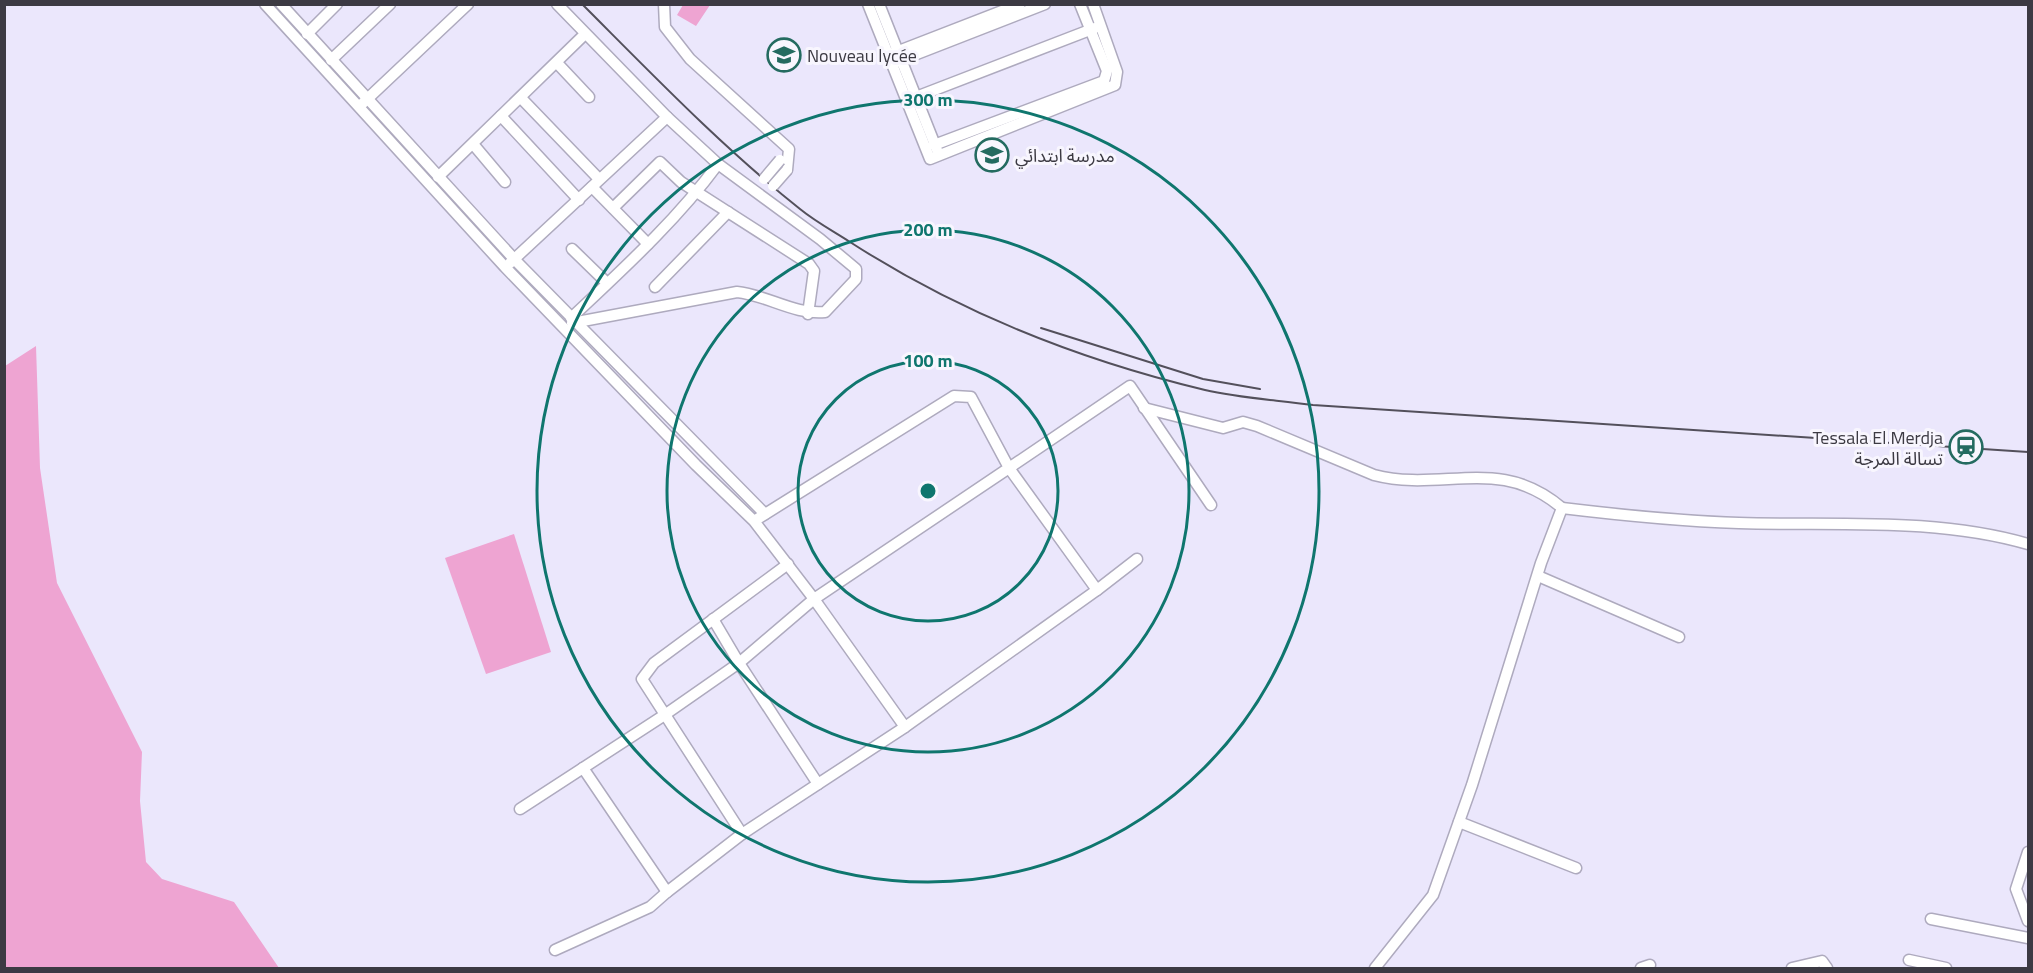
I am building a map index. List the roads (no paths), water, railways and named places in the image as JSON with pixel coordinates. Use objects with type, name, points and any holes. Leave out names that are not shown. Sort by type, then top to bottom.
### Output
[{"type":"street","points":[[307,34],[337,4]]},
{"type":"street","points":[[331,60],[390,4]]},
{"type":"street","points":[[357,108],[468,4]]},
{"type":"street","points":[[557,4],[584,36],[718,164],[820,238],[856,269],[856,279],[825,312],[808,314],[751,294],[736,292],[570,322]]},
{"type":"street","points":[[664,4],[665,27],[690,59],[789,149],[787,170],[754,190]]},
{"type":"street","points":[[868,4],[915,97],[937,150]]},
{"type":"street","points":[[879,4],[930,159],[937,150],[1114,85],[1117,72],[1096,28],[1080,4]]},
{"type":"street","points":[[895,58],[1020,4]]},
{"type":"street","points":[[895,58],[1045,4]]},
{"type":"street","points":[[1093,4],[1096,28]]},
{"type":"street","points":[[275,7],[307,34],[515,260],[696,465],[754,521],[814,599],[905,727]]},
{"type":"street","points":[[275,7],[357,108],[505,267],[570,322],[765,514]]},
{"type":"street","points":[[915,97],[1096,28]]},
{"type":"street","points":[[438,177],[584,36]]},
{"type":"street","points":[[556,63],[589,97]]},
{"type":"street","points":[[520,98],[596,183],[613,208],[648,244]]},
{"type":"street","points":[[501,117],[579,200]]},
{"type":"street","points":[[505,267],[667,117]]},
{"type":"street","points":[[764,197],[768,183],[780,160],[781,142]]},
{"type":"street","points":[[473,144],[505,182]]},
{"type":"street","points":[[613,208],[660,162],[681,182],[809,264],[814,271],[808,314]]},
{"type":"street","points":[[570,322],[698,191],[718,164]]},
{"type":"street","points":[[655,287],[728,213]]},
{"type":"street","points":[[572,249],[607,283]]},
{"type":"street","points":[[520,809],[663,716],[739,663],[814,599],[1130,386],[1211,505]]},
{"type":"street","points":[[754,521],[954,396],[971,397],[1009,468],[1097,590]]},
{"type":"street","points":[[1144,408],[1168,411],[1223,428],[1243,422],[1374,475],[1393,480],[1492,477],[1512,480],[1544,492],[1562,508],[1739,523],[1882,524],[1940,528],[2028,544]]},
{"type":"street","points":[[1375,969],[1434,895],[1562,508]]},
{"type":"street","points":[[555,950],[650,907],[667,891],[742,834],[905,727],[1137,559]]},
{"type":"street","points":[[742,834],[663,716],[642,679],[645,672],[788,564]]},
{"type":"street","points":[[1538,576],[1679,637]]},
{"type":"street","points":[[713,619],[818,784]]},
{"type":"street","points":[[583,768],[667,891]]},
{"type":"street","points":[[1459,822],[1576,868]]},
{"type":"street","points":[[2028,852],[2016,889],[2028,921]]},
{"type":"street","points":[[1931,919],[2028,938]]},
{"type":"street","points":[[1909,960],[1946,969]]},
{"type":"street","points":[[1792,969],[1822,961],[1827,969]]},
{"type":"railway","points":[[582,4],[715,136],[812,218],[891,267],[976,311],[1021,331],[1112,364],[1218,393],[1313,405],[2028,452]]},
{"type":"railway","points":[[1041,328],[1203,379],[1260,389]]},
{"type":"place","name":"Nouveau lycée","points":[[784,55]]},
{"type":"place","name":"مدرسة ابتدائي","points":[[992,155]]},
{"type":"place","name":"Tessala El Merdja تسالة المرجة","points":[[1966,447]]}]
